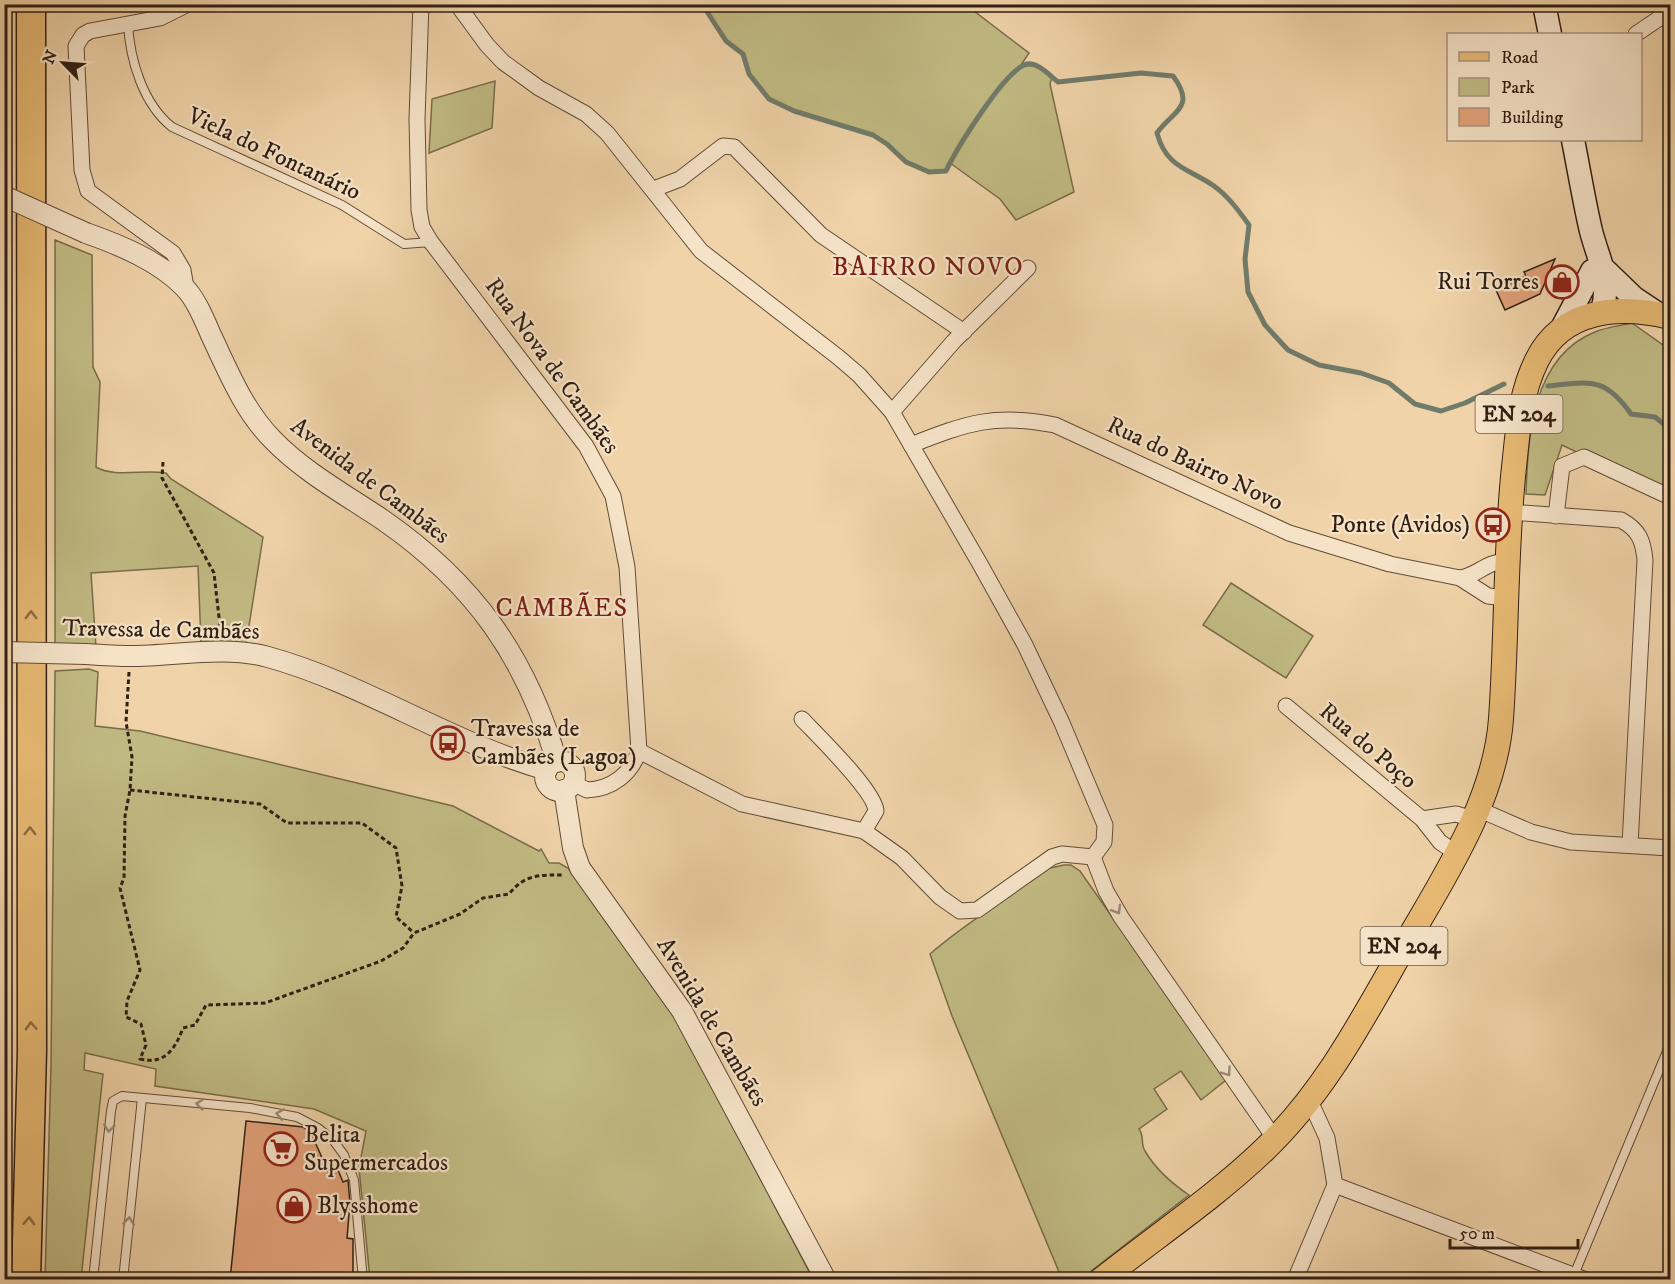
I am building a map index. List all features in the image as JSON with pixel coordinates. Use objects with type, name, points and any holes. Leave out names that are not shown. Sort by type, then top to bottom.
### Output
[{"type":"highway","points":[[26,1280],[32,1051],[32,4]]},
{"type":"main road","points":[[1544,4],[1550,33]]},
{"type":"main road","points":[[1573,141],[1599,270],[1607,296],[1602,312]]},
{"type":"main road","points":[[1599,270],[1634,298],[1664,316]]},
{"type":"main road","points":[[1562,328],[1569,311],[1599,270]]},
{"type":"main road","name":"EN 204","points":[[1101,1280],[1229,1180],[1275,1139],[1310,1101],[1349,1044],[1456,853],[1475,814],[1497,754],[1501,720],[1509,512],[1520,405],[1538,358],[1549,340],[1562,328],[1581,317],[1626,310],[1664,316]]},
{"type":"street","points":[[186,288],[183,270],[173,253],[93,198],[84,183],[76,46],[83,35],[90,31],[160,18],[188,4]]},
{"type":"street","name":"Rua Nova de Cambães","points":[[421,4],[417,119],[419,210],[422,226],[431,242],[586,446],[613,496],[627,567],[639,751]]},
{"type":"street","points":[[457,4],[487,45],[503,62],[539,88],[586,114],[607,133],[654,189],[692,242],[838,357],[859,375],[892,412],[1025,645],[1062,723],[1105,825],[1104,842],[1093,857]]},
{"type":"street","points":[[1637,33],[1670,11]]},
{"type":"street","points":[[654,189],[680,179],[723,146],[734,147],[821,235],[964,332]]},
{"type":"street","name":"Avenida de Cambães","points":[[4,196],[115,243],[150,262],[186,288],[203,316],[246,405],[272,440],[290,456],[385,521],[420,549],[456,582],[496,627],[529,682],[547,725],[552,766],[548,784],[555,790],[569,787],[573,848],[580,868],[682,1011],[826,1280]]},
{"type":"street","points":[[892,412],[964,332],[1028,268]]},
{"type":"street","name":"Rua do Bairro Novo","points":[[911,445],[968,423],[991,419],[1013,419],[1055,426],[1289,533],[1390,564],[1460,578]]},
{"type":"street","points":[[1556,516],[1562,465],[1584,457],[1670,497]]},
{"type":"street","points":[[1509,512],[1621,520],[1636,528],[1644,544],[1630,845]]},
{"type":"street","points":[[1460,578],[1474,575],[1491,562],[1508,562]]},
{"type":"street","points":[[1460,578],[1488,596],[1506,598]]},
{"type":"street","name":"Travessa de Cambães","points":[[4,652],[130,656],[223,652],[266,657],[287,663],[494,752],[552,766]]},
{"type":"street","name":"Rua do Poço","points":[[1286,706],[1422,819],[1440,842],[1456,853]]},
{"type":"street","points":[[802,719],[860,782],[873,802],[876,811],[864,831]]},
{"type":"street","points":[[569,787],[587,790],[609,785],[632,767],[639,751],[742,804],[864,831],[902,858],[940,897],[960,911],[977,910],[1052,856],[1062,854],[1093,857]]},
{"type":"street","name":"Rua do Poço","points":[[1422,819],[1475,814],[1571,842],[1671,848]]},
{"type":"street","points":[[1093,857],[1106,891],[1121,917],[1275,1139]]},
{"type":"street","points":[[1295,1280],[1335,1185],[1327,1138],[1310,1101]]},
{"type":"street","points":[[1335,1185],[1580,1277]]},
{"type":"lane","name":"Viela do Fontanário","points":[[128,24],[129,45],[141,81],[156,112],[172,128],[342,205],[404,244],[431,242]]},
{"type":"lane","points":[[1580,1277],[1671,1044]]},
{"type":"lane","points":[[93,1280],[111,1111],[117,1097],[250,1108],[297,1117],[333,1140],[344,1155],[354,1180],[363,1280]]},
{"type":"lane","points":[[123,1280],[142,1098]]},
{"type":"path","points":[[163,462],[162,478],[214,573],[223,652]]},
{"type":"path","points":[[130,656],[126,722],[132,757],[130,790],[124,816],[124,878],[120,888],[140,970],[127,1001],[126,1017],[141,1024],[146,1045],[140,1059],[152,1062],[163,1059],[176,1046],[183,1028],[195,1025],[206,1005],[265,1003],[381,961],[404,948],[414,933],[460,914],[483,898],[509,894],[519,882],[539,875],[567,875],[580,868]]},
{"type":"path","points":[[130,790],[260,804],[287,823],[362,823],[396,848],[402,886],[396,917],[414,933]]},
{"type":"green space","points":[[721,4],[966,5],[1029,53],[1019,68],[1033,66],[1052,77],[1050,84],[1074,192],[1016,220],[1000,199],[950,163],[946,171],[929,172],[906,162],[887,144],[873,135],[794,111],[769,99],[749,74],[743,54],[726,41],[709,13]]},
{"type":"green space","points":[[495,81],[492,128],[429,153],[432,99]]},
{"type":"green space","points":[[55,240],[92,255],[93,367],[100,382],[96,467],[121,473],[166,473],[171,479],[263,537],[246,645],[201,642],[198,566],[91,573],[96,647],[55,649]]},
{"type":"green space","points":[[1632,323],[1670,350],[1670,496],[1562,445],[1545,495],[1526,494],[1532,424],[1546,379],[1558,360],[1574,344],[1595,332]]},
{"type":"green space","points":[[1231,583],[1313,636],[1286,678],[1203,625]]},
{"type":"green space","points":[[89,669],[98,672],[95,726],[140,731],[453,806],[539,851],[541,849],[549,863],[559,863],[568,868],[659,992],[681,1028],[813,1279],[370,1279],[359,1168],[366,1131],[314,1109],[155,1086],[156,1069],[85,1053],[84,1070],[103,1074],[81,1279],[45,1280],[51,1066],[55,671]]},
{"type":"green space","points":[[1071,865],[1080,871],[1226,1080],[1201,1100],[1181,1071],[1154,1089],[1167,1109],[1139,1129],[1144,1148],[1159,1170],[1189,1195],[1081,1279],[1062,1279],[952,1016],[930,954],[973,920],[1050,868]]},
{"type":"building","points":[[1555,259],[1540,294],[1505,310],[1496,290],[1526,276],[1524,272]]},
{"type":"building","points":[[246,1121],[303,1127],[310,1131],[329,1173],[338,1170],[343,1182],[348,1180],[350,1204],[347,1238],[353,1239],[353,1280],[230,1280]]},
{"type":"waterway","points":[[702,4],[726,41],[743,54],[749,74],[769,99],[794,111],[873,135],[887,144],[906,162],[929,172],[946,171],[970,129],[994,95],[1006,80],[1027,64],[1040,67],[1058,82],[1141,73],[1173,76],[1183,95],[1182,102],[1180,108],[1157,133],[1161,145],[1173,161],[1224,194],[1249,225],[1245,259],[1248,292],[1265,325],[1288,350],[1319,365],[1361,373],[1389,383],[1415,404],[1441,411],[1465,403],[1504,384]]},
{"type":"waterway","points":[[1548,386],[1586,383],[1604,387],[1613,393],[1631,414],[1655,417],[1670,429]]},
{"type":"place","name":"Rui Torres","points":[[1562,282]]},
{"type":"place","name":"Ponte (Avidos)","points":[[1493,525]]},
{"type":"place","name":"Travessa de Cambães (Lagoa)","points":[[448,743]]},
{"type":"place","name":"Belita Supermercados","points":[[281,1149]]},
{"type":"place","name":"Blysshome","points":[[294,1206]]},
{"type":"district","name":"BAIRRO NOVO","points":[[928,267]]},
{"type":"district","name":"CAMBÃES","points":[[562,608]]}]
